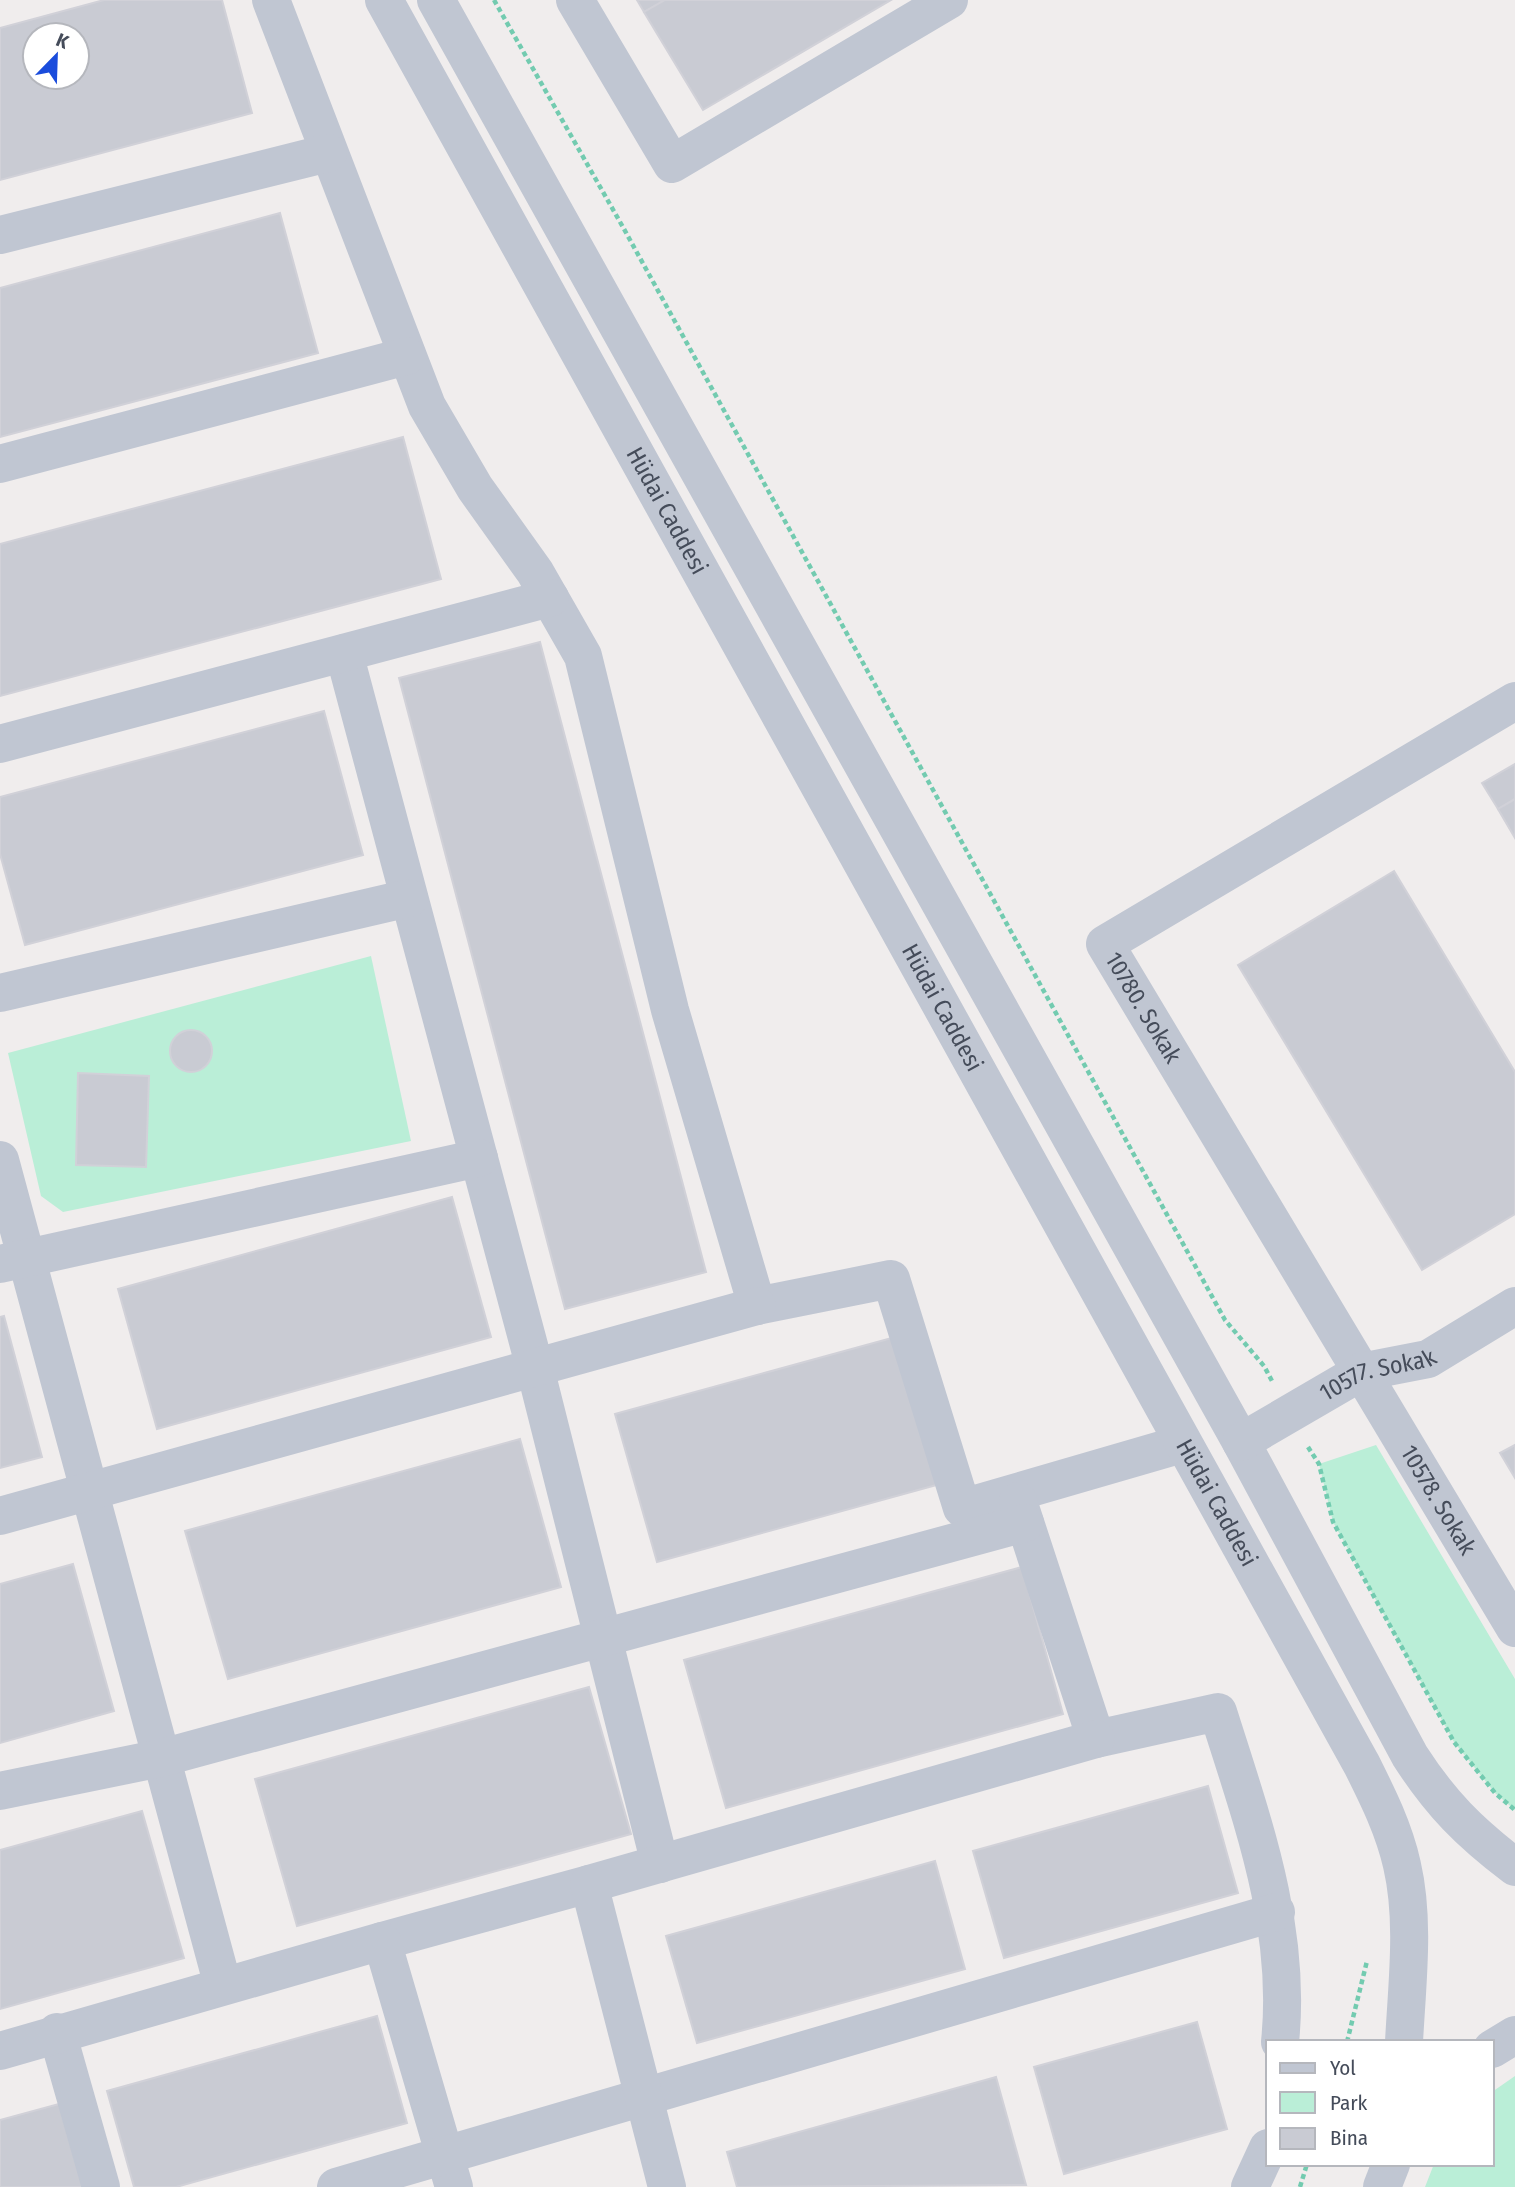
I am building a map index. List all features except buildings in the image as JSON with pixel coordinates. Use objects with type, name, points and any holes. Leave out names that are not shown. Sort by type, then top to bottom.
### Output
[{"type":"street","points":[[271,0],[426,406],[475,488],[551,598],[583,656],[670,1010],[757,1306]]},
{"type":"street","name":"Hüdai Caddesi","points":[[384,0],[1386,1814],[1402,1866],[1409,1928],[1404,2040]]},
{"type":"street","name":"Hüdai Caddesi","points":[[436,0],[1241,1441],[1410,1756],[1438,1799],[1479,1840],[1515,1867]]},
{"type":"street","points":[[575,0],[672,164],[949,0]]},
{"type":"street","points":[[0,235],[328,153]]},
{"type":"street","points":[[0,464],[407,356]]},
{"type":"street","points":[[0,744],[551,598]]},
{"type":"street","points":[[344,653],[535,1367],[660,1864]]},
{"type":"street","name":"10780. Sokak","points":[[1361,1372],[1105,944],[1515,701]]},
{"type":"street","points":[[0,993],[409,898]]},
{"type":"street","points":[[13,1261],[479,1158]]},
{"type":"street","points":[[0,1160],[13,1261],[89,1489],[223,1986]]},
{"type":"street","points":[[0,1516],[89,1489],[757,1306],[891,1279],[962,1508],[1020,1508]]},
{"type":"street","name":"10577. Sokak","points":[[1241,1441],[1361,1372],[1427,1359],[1515,1306]]},
{"type":"street","name":"10578. Sokak","points":[[1361,1372],[1515,1628]]},
{"type":"street","points":[[0,1791],[161,1758],[601,1638],[1020,1508],[1182,1444]]},
{"type":"street","points":[[1020,1508],[1096,1739]]},
{"type":"street","points":[[0,2050],[1096,1739],[1218,1712],[1260,1843],[1276,1912],[1284,2002],[1280,2040]]},
{"type":"street","points":[[589,1884],[667,2187]]},
{"type":"street","points":[[336,2187],[451,2170],[643,2095],[1276,1912]]},
{"type":"street","points":[[382,1941],[451,2170]]},
{"type":"street","points":[[57,2032],[101,2187]]},
{"type":"street","points":[[1494,2048],[1515,2035]]},
{"type":"street","points":[[1382,2187],[1390,2166]]},
{"type":"path","points":[[494,0],[624,229],[1225,1320],[1264,1366],[1319,1464],[1334,1522],[1454,1742],[1472,1767],[1515,1810]]},
{"type":"path","points":[[1300,2187],[1306,2166]]},
{"type":"green space","points":[[371,956],[411,1141],[63,1212],[41,1196],[8,1053]]},
{"type":"green space","points":[[1376,1445],[1515,1679],[1515,1810],[1495,1793],[1454,1742],[1333,1522],[1319,1464]]},
{"type":"green space","points":[[1515,2076],[1515,2187],[1425,2187],[1433,2166],[1494,2166],[1494,2091]]}]
